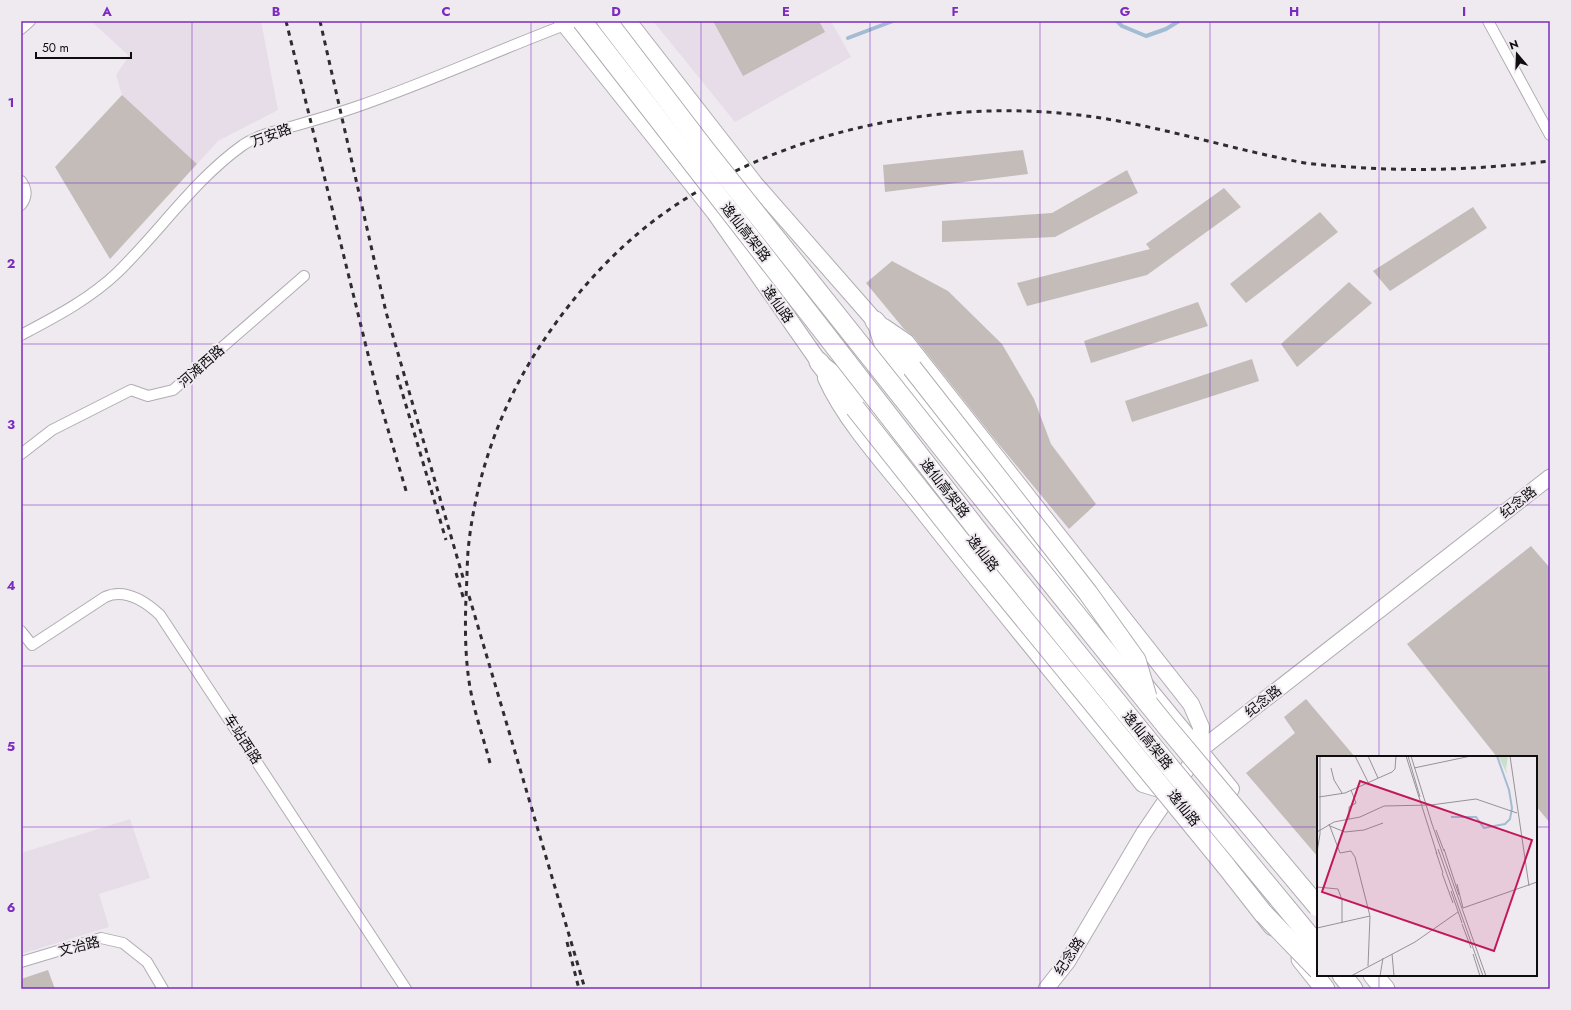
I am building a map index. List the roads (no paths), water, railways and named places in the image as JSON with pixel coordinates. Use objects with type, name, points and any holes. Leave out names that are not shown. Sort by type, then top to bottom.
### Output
[{"type":"highway","name":"逸仙高架路","points":[[607,21],[704,148],[914,414],[1150,706],[1317,906]]},
{"type":"highway","name":"逸仙高架路","points":[[571,22],[979,532],[1169,766],[1317,945]]},
{"type":"highway","points":[[875,321],[1088,593],[1136,660],[1150,706]]},
{"type":"highway","points":[[819,362],[966,548],[1325,989]]},
{"type":"highway","points":[[1169,766],[1226,866]]},
{"type":"highway","points":[[1264,914],[1317,970]]},
{"type":"highway","points":[[1323,976],[1339,989]]},
{"type":"highway","points":[[1343,976],[1353,989]]},
{"type":"highway","points":[[1375,976],[1385,989]]},
{"type":"main road","points":[[628,21],[755,184],[875,321],[906,342],[1191,704],[1201,727],[1200,750]]},
{"type":"main road","name":"逸仙路","points":[[571,22],[715,213],[819,362],[853,388],[1172,793],[1317,970]]},
{"type":"main road","points":[[715,213],[713,201],[715,195],[723,186],[734,180],[742,179],[748,180],[755,184]]},
{"type":"main road","points":[[875,321],[884,349],[1156,697],[1200,750],[1317,900]]},
{"type":"main road","points":[[819,362],[836,399],[1035,652],[1143,784],[1172,793]]},
{"type":"main road","points":[[1323,976],[1332,989]]},
{"type":"main road","points":[[1379,976],[1390,989]]},
{"type":"street","points":[[21,29],[30,21]]},
{"type":"street","points":[[1488,21],[1550,135]]},
{"type":"street","name":"万安路","points":[[21,335],[72,307],[97,290],[118,272],[192,192],[244,144],[264,135],[355,107],[407,89],[571,22]]},
{"type":"street","points":[[21,181],[26,194],[21,205]]},
{"type":"street","name":"河滩西路","points":[[21,454],[52,430],[131,390],[148,396],[173,390],[304,276]]},
{"type":"street","name":"纪念路","points":[[1046,989],[1068,961],[1143,834],[1200,750],[1550,477]]},
{"type":"street","name":"车站西路","points":[[21,631],[32,645],[111,594],[129,596],[145,603],[160,615],[406,989]]},
{"type":"street","name":"文治路","points":[[21,962],[101,938],[124,943],[148,962],[162,989]]},
{"type":"waterway","points":[[848,38],[893,21]]},
{"type":"waterway","points":[[1117,21],[1122,26],[1146,36],[1166,29],[1179,21]]},
{"type":"railway","points":[[286,21],[379,399],[407,494]]},
{"type":"railway","points":[[320,21],[386,312],[464,581]]},
{"type":"railway","points":[[490,763],[469,681],[465,618],[468,551],[472,523],[477,496],[492,442],[502,416],[527,366],[554,326],[580,292],[608,261],[639,232],[702,189],[751,164],[804,143],[858,128],[913,117],[969,112],[1025,111],[1079,115],[1107,119],[1164,130],[1305,163],[1328,165],[1376,169],[1450,169],[1550,161]]},
{"type":"railway","points":[[397,375],[446,540]]},
{"type":"railway","points":[[456,573],[464,600]]},
{"type":"railway","points":[[469,596],[585,989]]},
{"type":"railway","points":[[567,942],[579,989]]}]
